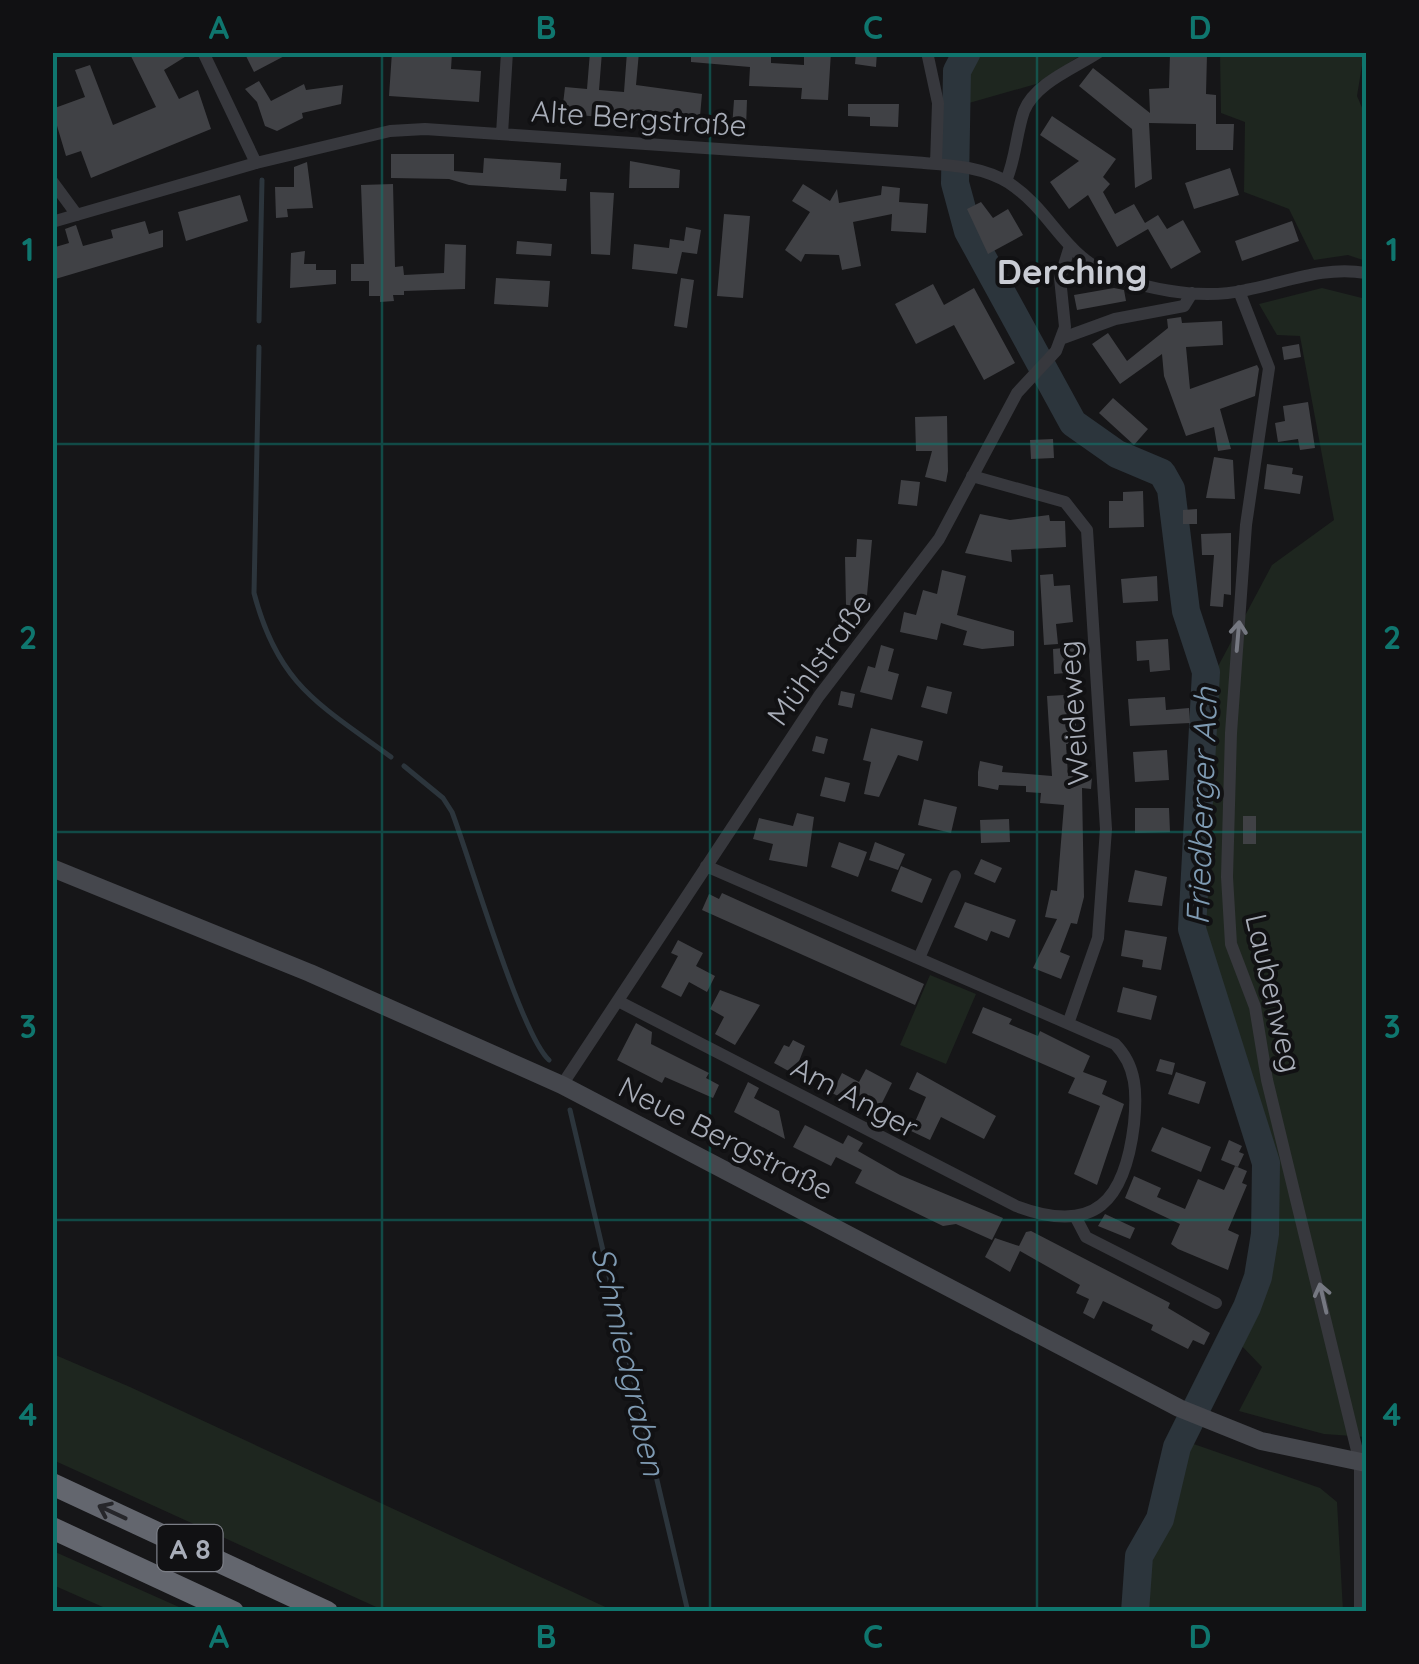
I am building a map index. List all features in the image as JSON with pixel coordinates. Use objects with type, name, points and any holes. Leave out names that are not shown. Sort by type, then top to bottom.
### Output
[{"type":"highway","name":"A 8","points":[[52,1484],[327,1612]]},
{"type":"highway","name":"A 8","points":[[52,1528],[234,1612]]},
{"type":"main road","name":"Neue Bergstraße","points":[[52,868],[326,980],[562,1085],[1179,1408],[1261,1441],[1363,1463]]},
{"type":"street","points":[[203,52],[256,164]]},
{"type":"street","points":[[502,134],[507,52]]},
{"type":"street","points":[[927,52],[938,103],[941,165]]},
{"type":"street","points":[[1006,182],[1018,156],[1024,111],[1038,90],[1099,52]]},
{"type":"street","name":"Alte Bergstraße","points":[[52,222],[390,131],[502,134],[964,167],[1006,182],[1037,208],[1069,250],[1101,272],[1192,293],[1239,291],[1303,274],[1342,269],[1366,272]]},
{"type":"street","points":[[52,181],[77,215]]},
{"type":"street","points":[[1063,338],[1060,278],[1069,250]]},
{"type":"street","name":"Laubenweg","points":[[1239,291],[1269,368],[1246,525],[1230,733],[1227,877],[1231,944],[1255,1007],[1267,1080],[1363,1463],[1360,1612]]},
{"type":"street","name":"Alte Bergstraße","points":[[1063,338],[1115,318],[1184,306],[1192,293]]},
{"type":"street","name":"Mühlstraße","points":[[562,1085],[819,696],[938,539],[1017,393],[1063,338]]},
{"type":"street","name":"Weideweg","points":[[972,476],[1065,502],[1079,514],[1087,530],[1106,829],[1098,938],[1069,1021]]},
{"type":"street","points":[[706,866],[1115,1044],[1128,1057],[1135,1108],[1123,1182],[1106,1201],[1075,1216],[1086,1236],[1216,1303]]},
{"type":"street","points":[[920,958],[956,876]]},
{"type":"street","name":"Am Anger","points":[[618,1001],[983,1190],[1035,1213],[1075,1216]]},
{"type":"shaded area","points":[[959,53],[1084,53],[1036,84],[948,109],[951,68]]},
{"type":"shaded area","points":[[1220,53],[1364,53],[1357,96],[1366,117],[1366,261],[1348,255],[1314,260],[1289,209],[1244,192],[1245,122],[1221,113]]},
{"type":"shaded area","points":[[1322,288],[1366,299],[1366,1437],[1324,1434],[1239,1411],[1262,1367],[1238,1342],[1259,1302],[1268,1272],[1273,1158],[1200,927],[1206,689],[1272,565],[1334,520],[1300,336],[1277,335],[1259,304]]},
{"type":"shaded area","points":[[930,975],[976,994],[946,1064],[900,1045]]},
{"type":"shaded area","points":[[53,1354],[614,1611],[385,1611],[53,1460]]},
{"type":"shaded area","points":[[1185,1441],[1320,1488],[1337,1502],[1343,1611],[1143,1611],[1142,1581],[1173,1514]]},
{"type":"shaded area","points":[[53,1551],[188,1611],[112,1611],[53,1585]]},
{"type":"building","points":[[129,52],[193,52],[164,70],[179,99],[198,90],[211,129],[91,178],[81,151],[66,156],[52,109],[85,97],[75,70],[90,65],[113,125],[156,107]]},
{"type":"building","points":[[244,52],[292,52],[254,72]]},
{"type":"building","points":[[392,52],[452,53],[451,69],[481,71],[479,102],[389,96]]},
{"type":"building","points":[[590,52],[602,52],[599,90],[624,92],[627,52],[639,52],[636,85],[702,94],[700,116],[654,111],[653,123],[562,113],[565,87],[587,89]]},
{"type":"building","points":[[691,52],[771,52],[771,63],[804,65],[804,57],[831,52],[828,100],[801,99],[802,88],[749,86],[750,67],[691,62]]},
{"type":"building","points":[[856,52],[877,52],[876,67],[855,64]]},
{"type":"building","points":[[1170,54],[1207,54],[1206,94],[1216,95],[1216,124],[1234,124],[1233,150],[1196,150],[1196,124],[1149,123],[1152,179],[1135,188],[1132,129],[1079,86],[1093,68],[1150,113],[1149,89],[1169,88]]},
{"type":"building","points":[[259,81],[271,101],[304,84],[306,90],[343,85],[341,104],[302,113],[303,118],[277,131],[265,126],[257,102],[245,89]]},
{"type":"building","points":[[734,100],[747,100],[746,128],[732,128]]},
{"type":"building","points":[[848,104],[899,104],[898,127],[870,126],[870,117],[848,116]]},
{"type":"building","points":[[1052,116],[1116,159],[1103,177],[1110,184],[1103,192],[1115,214],[1134,204],[1145,223],[1158,215],[1167,229],[1183,220],[1201,252],[1171,269],[1148,229],[1117,247],[1088,195],[1069,209],[1050,182],[1079,161],[1040,135]]},
{"type":"building","points":[[391,154],[454,154],[454,171],[483,173],[484,158],[561,163],[560,179],[567,179],[566,191],[469,185],[449,179],[391,178]]},
{"type":"building","points":[[630,161],[680,170],[679,188],[629,188]]},
{"type":"building","points":[[307,162],[313,208],[287,209],[288,217],[276,218],[275,187],[294,187],[294,167]]},
{"type":"building","points":[[1230,168],[1239,195],[1194,209],[1185,183]]},
{"type":"building","points":[[393,184],[395,267],[403,266],[404,275],[444,273],[445,244],[466,245],[465,289],[404,291],[404,295],[393,295],[394,301],[380,302],[380,296],[369,296],[369,281],[351,281],[351,264],[364,264],[361,185]]},
{"type":"building","points":[[803,184],[830,201],[837,189],[839,203],[881,195],[882,186],[900,188],[899,202],[928,204],[926,233],[891,231],[892,214],[853,222],[861,266],[842,270],[839,255],[805,254],[801,262],[785,250],[810,212],[792,201]]},
{"type":"building","points":[[590,192],[614,193],[610,255],[591,254]]},
{"type":"building","points":[[240,195],[248,221],[186,241],[178,212]]},
{"type":"building","points":[[981,202],[993,218],[1008,209],[1023,235],[988,254],[967,209]]},
{"type":"building","points":[[724,214],[750,216],[743,298],[717,296]]},
{"type":"building","points":[[145,221],[149,234],[163,230],[163,247],[52,280],[52,248],[69,243],[65,229],[76,225],[83,246],[113,238],[111,230]]},
{"type":"building","points":[[1292,221],[1299,241],[1242,261],[1235,241]]},
{"type":"building","points":[[686,227],[701,230],[697,254],[682,252],[677,274],[632,269],[634,244],[669,248],[670,239],[684,241]]},
{"type":"building","points":[[517,241],[552,244],[551,256],[516,254]]},
{"type":"building","points":[[305,251],[304,264],[316,264],[316,270],[336,270],[336,284],[290,288],[291,253]]},
{"type":"building","points":[[496,278],[550,281],[548,307],[494,304]]},
{"type":"building","points":[[681,278],[694,280],[687,328],[674,326]]},
{"type":"building","points":[[933,284],[944,305],[974,288],[1015,363],[984,380],[954,325],[916,344],[895,304]]},
{"type":"building","points":[[1124,290],[1126,301],[1077,310],[1074,295]]},
{"type":"building","points":[[1181,317],[1182,323],[1222,321],[1223,345],[1186,347],[1190,389],[1257,365],[1259,369],[1255,396],[1220,409],[1231,449],[1218,451],[1214,427],[1186,436],[1164,376],[1162,354],[1120,384],[1092,344],[1108,333],[1127,361],[1168,328],[1167,319]]},
{"type":"building","points":[[1299,344],[1301,357],[1284,360],[1282,347]]},
{"type":"building","points":[[1113,398],[1148,429],[1134,445],[1099,413]]},
{"type":"building","points":[[1308,402],[1315,448],[1300,450],[1298,439],[1278,442],[1275,423],[1285,421],[1283,406]]},
{"type":"building","points":[[947,416],[946,482],[925,477],[932,451],[916,451],[915,417]]},
{"type":"building","points":[[1053,439],[1054,458],[1031,459],[1030,440]]},
{"type":"building","points":[[1214,457],[1233,460],[1235,499],[1206,498]]},
{"type":"building","points":[[1267,464],[1293,468],[1292,474],[1303,476],[1300,494],[1264,489]]},
{"type":"building","points":[[901,480],[920,482],[917,506],[898,504]]},
{"type":"building","points":[[1143,491],[1144,527],[1109,528],[1109,501],[1123,501],[1123,492]]},
{"type":"building","points":[[1197,509],[1197,524],[1183,524],[1183,510]]},
{"type":"building","points":[[980,514],[1010,520],[1049,515],[1050,521],[1065,521],[1066,547],[1011,550],[1012,562],[965,553]]},
{"type":"building","points":[[1231,533],[1231,595],[1224,594],[1223,607],[1210,606],[1214,555],[1202,555],[1201,534]]},
{"type":"building","points":[[857,539],[872,540],[866,606],[846,605],[845,557],[856,557]]},
{"type":"building","points":[[942,570],[966,576],[957,615],[1014,631],[1014,646],[982,649],[963,645],[967,631],[941,623],[937,640],[900,632],[904,612],[916,615],[923,590],[937,594]]},
{"type":"building","points":[[1053,574],[1054,586],[1070,585],[1073,622],[1056,624],[1058,644],[1044,645],[1040,575]]},
{"type":"building","points":[[1157,576],[1158,601],[1123,603],[1121,579]]},
{"type":"building","points":[[1168,639],[1170,670],[1150,672],[1149,660],[1137,661],[1136,641]]},
{"type":"building","points":[[881,645],[894,649],[888,671],[899,674],[892,700],[860,692],[868,666],[875,668]]},
{"type":"building","points":[[1075,647],[1077,672],[1054,674],[1053,649]]},
{"type":"building","points":[[927,686],[952,692],[947,714],[921,707]]},
{"type":"building","points":[[841,691],[855,694],[852,708],[838,705]]},
{"type":"building","points":[[1064,695],[1065,708],[1075,707],[1077,743],[1066,744],[1068,776],[1092,777],[1091,789],[1082,788],[1084,897],[1077,924],[1071,923],[1060,952],[1070,956],[1061,979],[1033,968],[1057,919],[1045,917],[1051,890],[1057,891],[1064,805],[1040,803],[1041,793],[1026,792],[1026,786],[999,785],[998,790],[978,786],[978,772],[980,761],[1003,766],[1002,772],[1052,776],[1047,696]]},
{"type":"building","points":[[1165,697],[1166,710],[1189,708],[1190,723],[1130,726],[1128,699]]},
{"type":"building","points":[[871,728],[923,741],[918,761],[898,755],[879,797],[864,794],[871,762],[863,760]]},
{"type":"building","points":[[816,736],[828,739],[824,754],[812,751]]},
{"type":"building","points":[[1167,750],[1169,780],[1135,782],[1133,752]]},
{"type":"building","points":[[825,777],[850,783],[845,802],[820,796]]},
{"type":"building","points":[[924,799],[957,807],[951,833],[918,825]]},
{"type":"building","points":[[1135,808],[1169,808],[1170,832],[1135,833]]},
{"type":"building","points":[[797,813],[814,817],[807,867],[769,860],[773,844],[753,839],[759,818],[793,826]]},
{"type":"building","points":[[1243,816],[1256,816],[1256,844],[1243,844]]},
{"type":"building","points":[[1009,819],[1010,842],[981,843],[980,820]]},
{"type":"building","points":[[839,842],[867,852],[858,877],[831,867]]},
{"type":"building","points":[[875,842],[905,854],[898,870],[869,860]]},
{"type":"building","points":[[981,859],[1002,868],[995,883],[974,874]]},
{"type":"building","points":[[901,866],[932,879],[922,903],[891,891]]},
{"type":"building","points":[[1135,870],[1167,877],[1162,906],[1128,902]]},
{"type":"building","points":[[722,893],[924,984],[915,1005],[702,910],[709,894],[719,899]]},
{"type":"building","points":[[965,902],[1016,920],[1009,938],[991,931],[987,941],[954,927]]},
{"type":"building","points":[[1125,930],[1167,937],[1161,970],[1142,967],[1143,960],[1121,956]]},
{"type":"building","points":[[678,940],[703,953],[696,966],[715,976],[707,992],[689,982],[681,997],[661,987],[678,956],[671,953]]},
{"type":"building","points":[[1123,987],[1157,996],[1151,1020],[1117,1012]]},
{"type":"building","points":[[720,990],[760,1005],[735,1045],[715,1034],[724,1017],[710,1009]]},
{"type":"building","points":[[983,1007],[1012,1019],[1009,1024],[1038,1036],[1040,1031],[1090,1056],[1083,1072],[1107,1081],[1102,1094],[1124,1104],[1097,1185],[1074,1174],[1100,1106],[1068,1093],[1075,1078],[972,1033]]},
{"type":"building","points":[[636,1023],[652,1032],[651,1044],[709,1073],[706,1078],[719,1085],[713,1098],[665,1077],[662,1083],[617,1060]]},
{"type":"building","points":[[793,1040],[805,1046],[794,1074],[774,1063],[784,1045],[789,1047]]},
{"type":"building","points":[[1160,1059],[1175,1063],[1172,1075],[1156,1071]]},
{"type":"building","points":[[866,1069],[892,1083],[880,1107],[854,1093],[850,1102],[832,1093],[842,1073],[859,1082]]},
{"type":"building","points":[[917,1072],[996,1116],[984,1139],[941,1117],[930,1140],[911,1131],[926,1097],[909,1089]]},
{"type":"building","points":[[1176,1072],[1206,1082],[1199,1104],[1168,1094]]},
{"type":"building","points":[[748,1082],[759,1088],[754,1098],[779,1111],[785,1139],[734,1112]]},
{"type":"building","points":[[805,1125],[843,1144],[848,1135],[863,1143],[858,1151],[900,1175],[1003,1218],[992,1240],[956,1224],[943,1226],[855,1183],[862,1170],[836,1157],[831,1166],[793,1147]]},
{"type":"building","points":[[1162,1127],[1211,1147],[1201,1172],[1151,1151]]},
{"type":"building","points":[[1229,1140],[1242,1146],[1239,1152],[1244,1154],[1238,1167],[1221,1160]]},
{"type":"building","points":[[1235,1166],[1247,1171],[1242,1183],[1247,1185],[1228,1230],[1239,1235],[1228,1270],[1178,1249],[1171,1244],[1180,1224],[1125,1198],[1134,1176],[1161,1188],[1157,1197],[1185,1209],[1198,1179],[1224,1190]]},
{"type":"building","points":[[1105,1214],[1135,1228],[1130,1239],[1098,1226]]},
{"type":"building","points":[[1031,1231],[1170,1303],[1168,1308],[1210,1333],[1204,1345],[1193,1340],[1188,1349],[1151,1330],[1153,1325],[1103,1301],[1094,1319],[1083,1313],[1089,1299],[1076,1293],[1080,1285],[1020,1251],[1010,1272],[985,1257],[995,1238],[1019,1246],[1026,1232]]},
{"type":"waterway","name":"Friedberger Ach","points":[[967,52],[957,71],[955,183],[968,231],[1073,423],[1117,454],[1162,473],[1171,489],[1186,611],[1206,672],[1192,929],[1266,1163],[1265,1234],[1258,1277],[1177,1447],[1160,1519],[1139,1556],[1135,1612]]},
{"type":"waterway","name":"Schmiedgraben","points":[[259,321],[262,180]]},
{"type":"waterway","name":"Schmiedgraben","points":[[259,347],[254,593],[275,650],[304,690],[391,757]]},
{"type":"waterway","name":"Schmiedgraben","points":[[404,766],[443,798],[452,812],[511,983],[549,1060]]},
{"type":"waterway","name":"Schmiedgraben","points":[[570,1110],[688,1612]]},
{"type":"district","name":"Derching","points":[[1072,271]]}]
